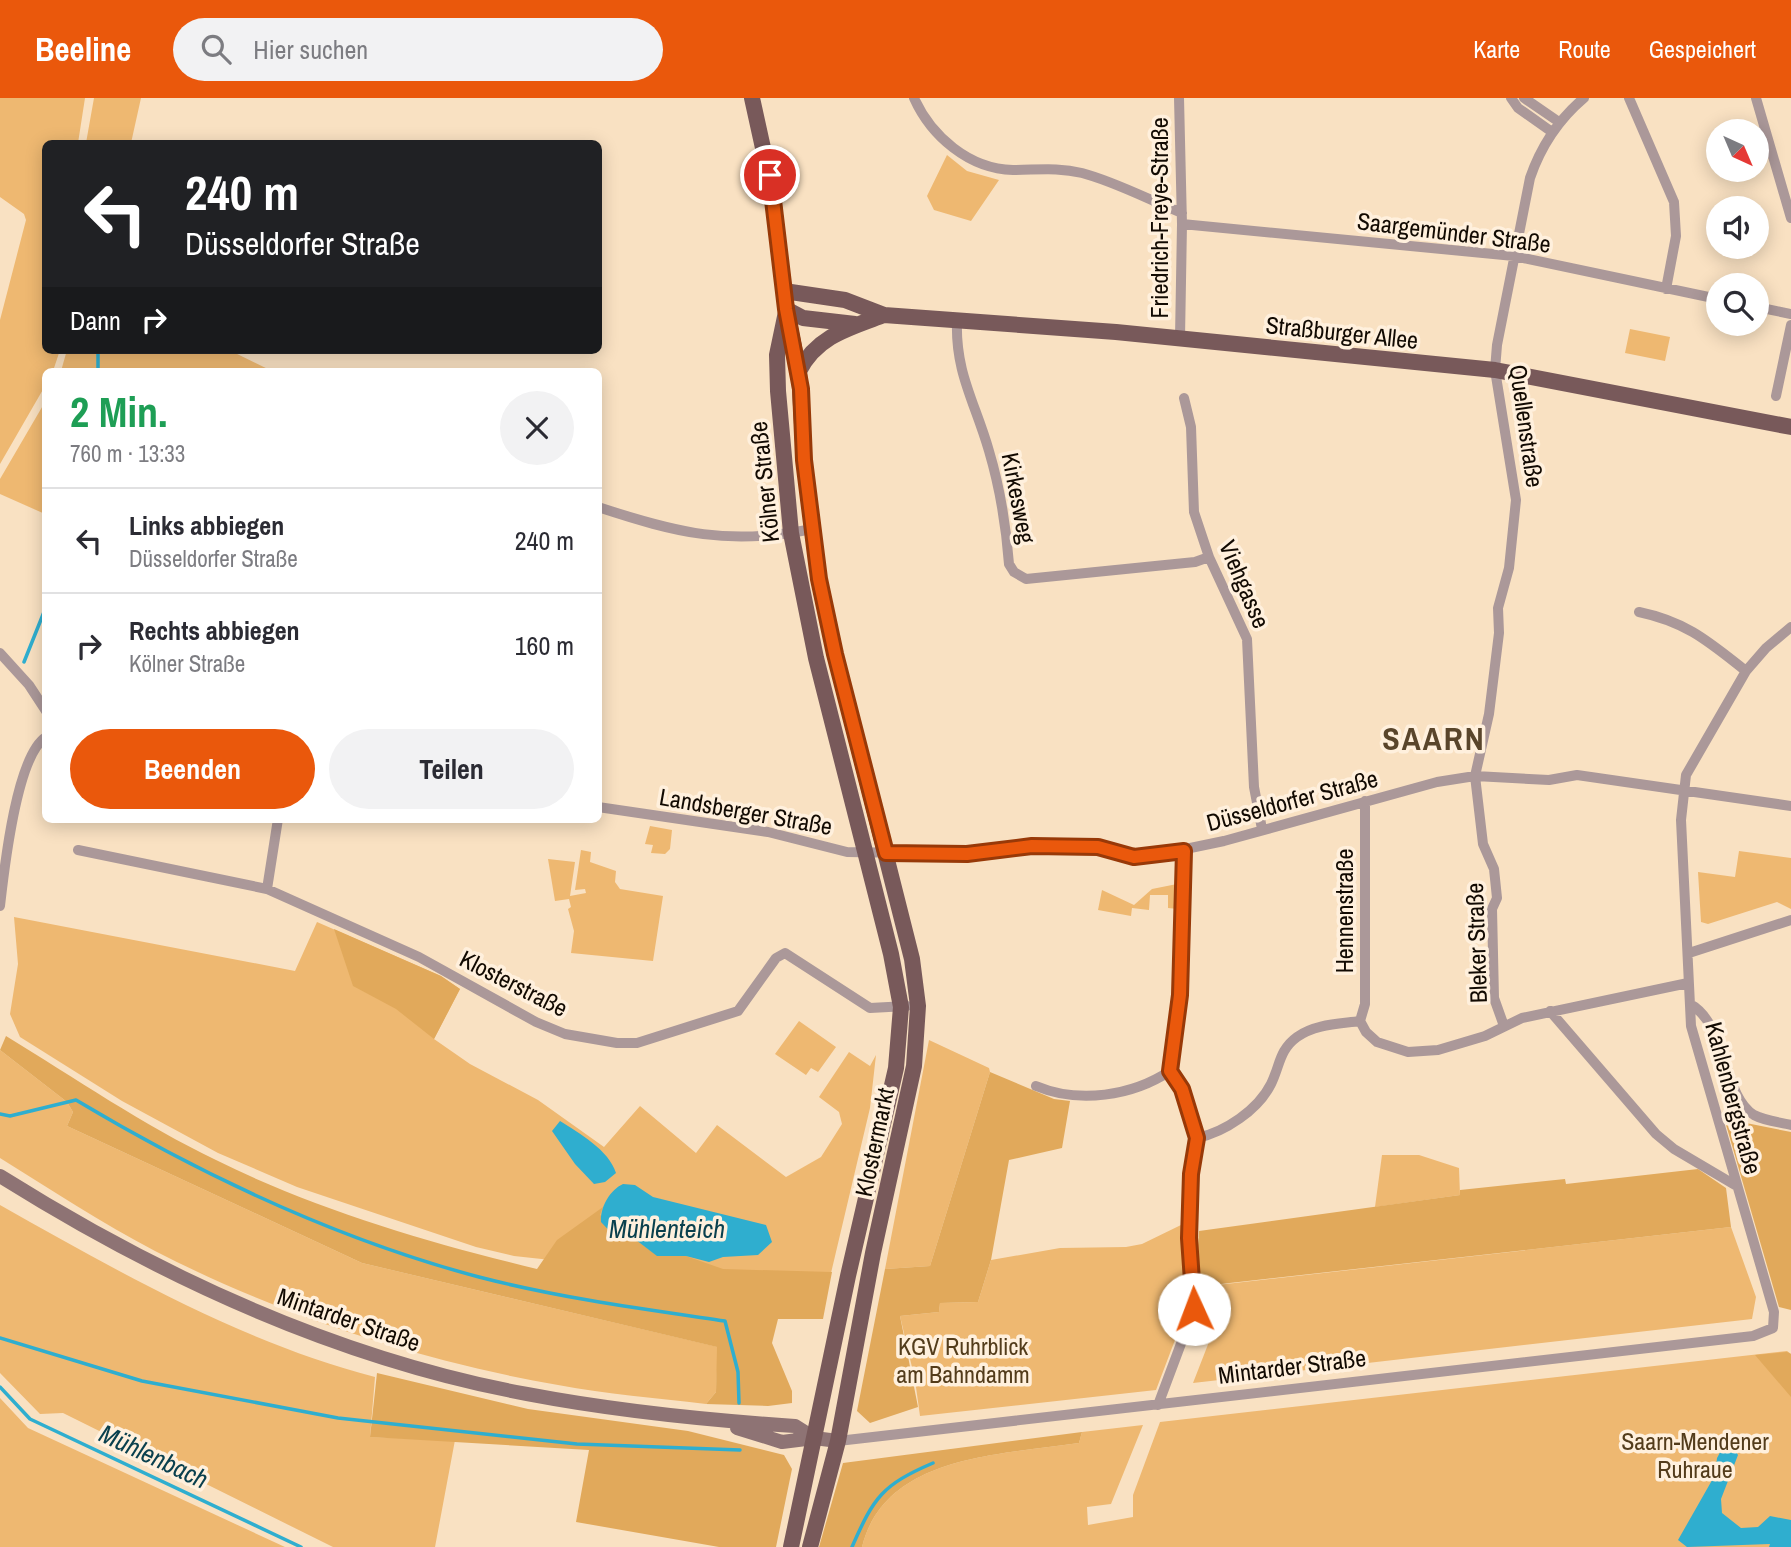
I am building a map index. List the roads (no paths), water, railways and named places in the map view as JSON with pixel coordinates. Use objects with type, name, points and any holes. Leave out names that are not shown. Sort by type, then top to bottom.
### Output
[{"type":"main road","name":"Kölner Straße","points":[[752,98],[772,189],[786,309],[799,371],[812,528],[835,654],[886,853]]},
{"type":"main road","name":"Straßburger Allee","points":[[784,291],[845,300],[884,315],[1180,338],[1495,370],[1791,427]]},
{"type":"main road","name":"Kölner Straße","points":[[786,309],[777,355],[791,533],[816,659],[865,853]]},
{"type":"main road","name":"Straßburger Allee","points":[[786,309],[803,318],[859,324],[884,315]]},
{"type":"main road","points":[[799,371],[807,356],[819,343],[859,324]]},
{"type":"main road","name":"Klostermarkt","points":[[791,1547],[896,1068],[901,1007],[891,954],[865,853]]},
{"type":"main road","name":"Klostermarkt","points":[[810,1547],[838,1441],[873,1253],[914,1066],[918,1006],[912,959],[886,853]]},
{"type":"main road","name":"Mintarder Straße","points":[[0,1176],[119,1247],[240,1306],[329,1340],[524,1394],[714,1421],[782,1442],[814,1438],[838,1441]]},
{"type":"street","name":"Saargemünder Straße","points":[[914,98],[937,135],[961,153],[984,164],[1010,170],[1060,168],[1085,174],[1182,219],[1514,256],[1706,297]]},
{"type":"street","name":"Friedrich-Freye-Straße","points":[[1179,98],[1182,219],[1180,338]]},
{"type":"street","points":[[1511,98],[1518,108],[1555,127]]},
{"type":"street","points":[[1524,98],[1555,127]]},
{"type":"street","name":"Quellenstraße","points":[[1475,776],[1496,670],[1498,608],[1509,568],[1516,500],[1495,370],[1530,178],[1538,155],[1555,127],[1584,98]]},
{"type":"street","points":[[1629,98],[1674,202],[1676,236],[1665,289]]},
{"type":"street","points":[[1756,98],[1791,218]]},
{"type":"street","points":[[1769,309],[1791,314]]},
{"type":"street","name":"Kirkesweg","points":[[957,320],[956,350],[998,482],[1009,564],[1014,572],[1026,579],[1178,563],[1209,557]]},
{"type":"street","points":[[1776,396],[1791,325]]},
{"type":"street","name":"Viehgasse","points":[[1184,398],[1191,427],[1194,512],[1209,557],[1247,639],[1254,787],[1262,830]]},
{"type":"street","points":[[602,508],[650,524],[710,536],[759,538],[812,528]]},
{"type":"street","points":[[1639,612],[1670,618],[1699,633],[1746,671]]},
{"type":"street","points":[[1682,790],[1686,775],[1746,671],[1791,627]]},
{"type":"street","points":[[0,653],[29,685],[42,705]]},
{"type":"street","points":[[0,906],[17,799],[29,762],[42,740]]},
{"type":"street","name":"Düsseldorfer Straße","points":[[886,853],[967,854],[1032,846],[1098,847],[1134,857],[1184,851],[1437,782],[1475,776],[1549,780],[1577,775],[1791,806]]},
{"type":"street","name":"Bleker Straße","points":[[1475,776],[1483,844],[1494,869],[1497,898],[1492,909],[1494,998],[1504,1026]]},
{"type":"street","name":"Kahlenbergstraße","points":[[1682,790],[1691,1026],[1774,1312],[1773,1328]]},
{"type":"street","name":"Hennenstraße","points":[[1360,1021],[1365,1004],[1365,801]]},
{"type":"street","name":"Landsberger Straße","points":[[602,808],[768,832],[847,852],[886,853]]},
{"type":"street","points":[[267,889],[277,823]]},
{"type":"street","name":"Klosterstraße","points":[[78,850],[267,889],[419,957],[536,1022],[590,1040],[637,1043],[738,1011],[775,958],[785,953],[870,1008],[918,1006]]},
{"type":"street","points":[[1158,1405],[1194,1309],[1189,1238],[1191,1174],[1197,1138],[1182,1089],[1170,1071],[1180,995],[1184,851]]},
{"type":"street","points":[[1689,953],[1791,920]]},
{"type":"street","points":[[1197,1138],[1208,1136],[1241,1117],[1260,1100],[1272,1083],[1279,1059],[1287,1045],[1300,1035],[1318,1027],[1360,1021],[1366,1032],[1377,1042],[1408,1052],[1458,1045],[1522,1018],[1688,984]]},
{"type":"street","points":[[1690,1004],[1707,1018],[1741,1098],[1752,1114],[1791,1125]]},
{"type":"street","points":[[1550,1012],[1656,1134],[1674,1149],[1735,1185]]},
{"type":"street","points":[[1036,1086],[1079,1095],[1123,1093],[1152,1083],[1170,1071]]},
{"type":"street","name":"Mintarder Straße","points":[[838,1441],[1752,1336],[1773,1328]]},
{"type":"water","points":[[560,1121],[600,1150],[616,1173],[605,1182],[594,1184],[575,1164],[552,1131]]},
{"type":"water","name":"Mühlenteich","points":[[623,1184],[635,1185],[653,1197],[766,1225],[772,1242],[758,1255],[723,1257],[709,1262],[686,1256],[657,1256],[636,1240],[618,1240],[601,1222],[607,1200],[614,1190]]},
{"type":"water","points":[[1728,1438],[1738,1455],[1721,1499],[1722,1513],[1741,1528],[1758,1527],[1770,1516],[1791,1520],[1791,1547],[1769,1547],[1770,1544],[1687,1547],[1678,1540],[1715,1475],[1717,1458]]},
{"type":"waterway","name":"Mühlenbach","points":[[98,354],[98,368]]},
{"type":"waterway","name":"Mühlenbach","points":[[24,662],[42,617]]},
{"type":"waterway","points":[[0,1114],[10,1116],[76,1100],[172,1154],[272,1203],[426,1262],[540,1291],[725,1321],[738,1372],[739,1403]]},
{"type":"waterway","points":[[0,1338],[142,1381],[338,1418],[577,1444],[740,1450]]},
{"type":"waterway","name":"Mühlenbach","points":[[0,1387],[30,1419],[301,1547]]},
{"type":"waterway","points":[[852,1547],[867,1516],[882,1494],[902,1478],[933,1463]]},
{"type":"district","name":"SAARN","points":[[1434,738]]},
{"type":"park label","name":"KGV Ruhrblick am Bahndamm","points":[[963,1360]]},
{"type":"park label","name":"Saarn-Mendener Ruhraue","points":[[1695,1455]]}]
